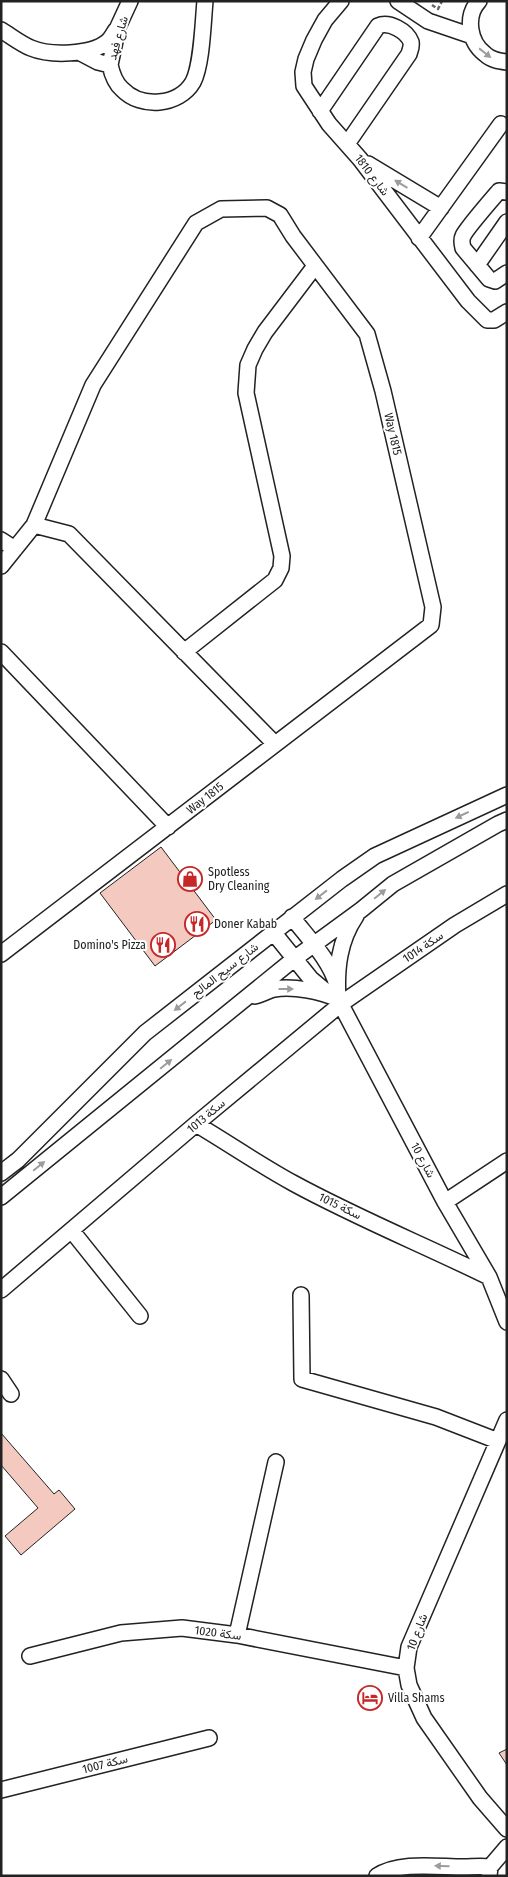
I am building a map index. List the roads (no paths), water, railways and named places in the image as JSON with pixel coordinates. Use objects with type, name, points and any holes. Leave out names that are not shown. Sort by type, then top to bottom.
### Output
[{"type":"street","name":"شارع فهد","points":[[130,1],[118,27],[110,65],[114,81],[122,90],[135,98],[148,102],[161,102],[179,96],[187,90],[196,77],[205,1]]},
{"type":"street","name":"شارع 1810","points":[[341,1],[325,20],[314,40],[303,72],[304,86],[329,124],[360,159],[468,301],[487,320],[494,320],[507,312]]},
{"type":"street","points":[[398,1],[428,21],[472,36]]},
{"type":"street","points":[[445,27],[476,7]]},
{"type":"street","points":[[476,7],[470,24],[472,36],[477,46],[485,55],[495,60],[507,62]]},
{"type":"street","points":[[320,111],[378,26],[390,24],[405,34],[411,42],[408,54],[347,144]]},
{"type":"street","points":[[1,30],[30,48],[40,51],[79,52],[97,48],[108,42],[118,27]]},
{"type":"street","points":[[79,52],[98,62],[110,65]]},
{"type":"street","points":[[419,238],[501,124]]},
{"type":"street","points":[[360,159],[441,208]]},
{"type":"street","points":[[507,192],[499,191],[463,234],[462,244],[463,248],[489,279],[495,281],[507,273]]},
{"type":"street","name":"Way 1815","points":[[1,566],[34,524],[93,385],[196,223],[221,209],[267,208],[280,215],[315,266],[367,334],[383,391],[433,606],[431,625],[1,954]]},
{"type":"street","points":[[477,265],[507,222]]},
{"type":"street","points":[[184,652],[274,580],[281,568],[282,556],[251,421],[246,393],[246,378],[248,366],[265,332],[315,266]]},
{"type":"street","points":[[34,524],[69,534],[274,744]]},
{"type":"street","points":[[1,540],[15,549]]},
{"type":"street","points":[[1,652],[168,827]]},
{"type":"street","name":"شارع سيح المالح","points":[[1,1173],[18,1160],[145,1033],[273,932],[375,856],[507,795]]},
{"type":"street","points":[[1,1197],[294,959],[393,884],[507,820]]},
{"type":"street","name":"سكة 1014","points":[[337,996],[507,894]]},
{"type":"street","points":[[337,996],[340,951],[352,922],[361,910]]},
{"type":"street","name":"شارع 10","points":[[292,918],[313,944],[334,976],[337,996],[445,1202],[489,1277],[507,1322]]},
{"type":"street","points":[[273,932],[320,988],[337,996]]},
{"type":"street","points":[[244,1000],[273,990],[289,988],[337,996]]},
{"type":"street","name":"سكة 1013","points":[[1,1290],[196,1124],[337,996]]},
{"type":"street","name":"سكة 1015","points":[[196,1124],[293,1183],[408,1240],[447,1256],[489,1277]]},
{"type":"street","points":[[445,1202],[507,1161]]},
{"type":"street","points":[[72,1231],[140,1316]]},
{"type":"street","points":[[301,1295],[302,1378],[436,1417],[498,1441]]},
{"type":"street","points":[[1,1379],[12,1394]]},
{"type":"street","name":"شارع 10","points":[[507,1420],[409,1647],[406,1668],[409,1685],[424,1718],[480,1798],[507,1829]]},
{"type":"street","points":[[237,1634],[276,1462]]},
{"type":"street","name":"سكة 1020","points":[[30,1656],[121,1633],[182,1628],[237,1634],[406,1668]]},
{"type":"street","name":"سكة 1007","points":[[1,1790],[209,1738]]},
{"type":"street","points":[[378,1876],[384,1871],[396,1868],[433,1866],[490,1871],[507,1847]]},
{"type":"place","name":"Spotless Dry Cleaning","points":[[190,879]]},
{"type":"place","name":"Doner Kabab","points":[[197,924]]},
{"type":"place","name":"Domino's Pizza","points":[[163,945]]},
{"type":"place","name":"Villa Shams","points":[[370,1698]]}]
